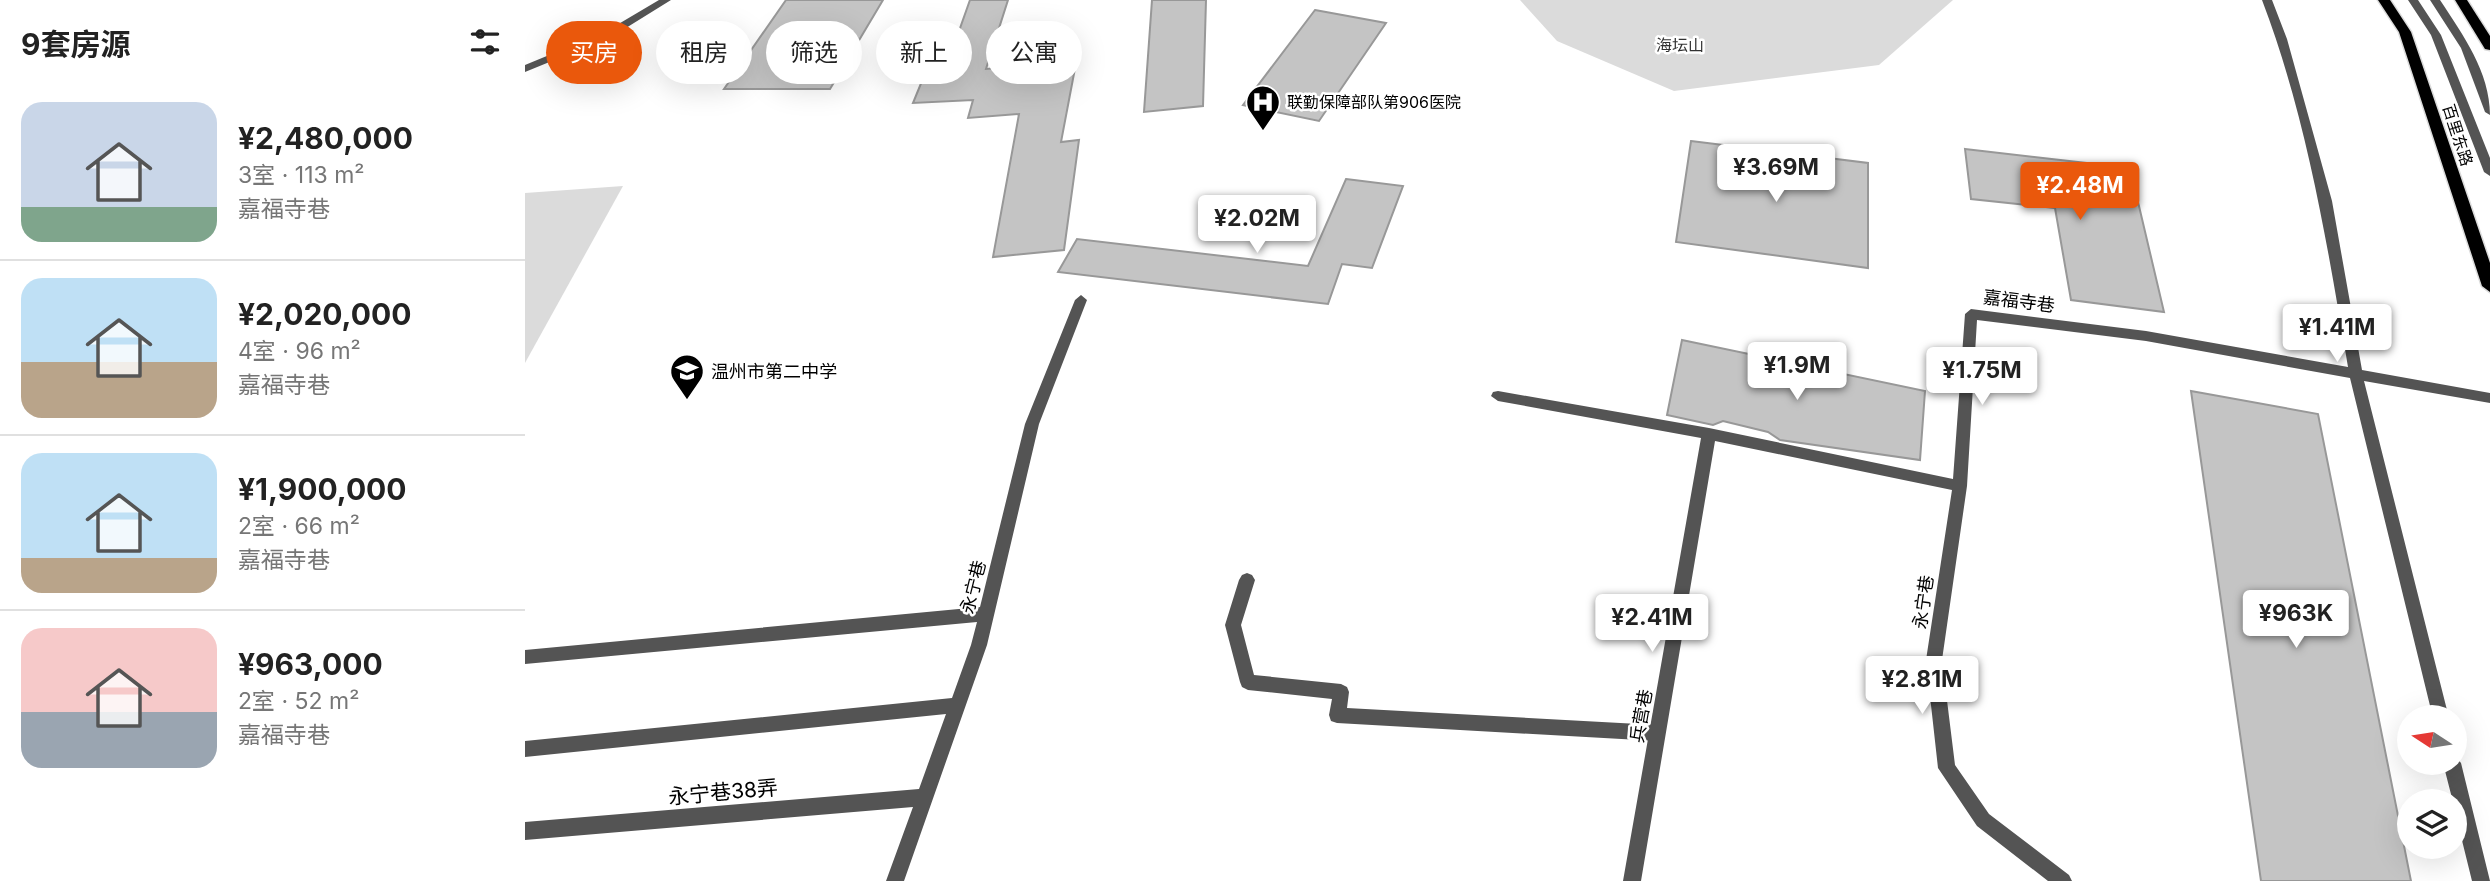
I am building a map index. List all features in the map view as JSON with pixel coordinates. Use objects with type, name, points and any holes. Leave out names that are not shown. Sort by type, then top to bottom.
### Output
[{"type":"main road","name":"百里东路","points":[[2384,0],[2405,32],[2490,286]]},
{"type":"main road","points":[[2461,0],[2490,46]]},
{"type":"street","points":[[525,69],[609,34],[666,0]]},
{"type":"street","points":[[2267,0],[2282,39],[2326,201],[2355,374],[2438,705]]},
{"type":"street","points":[[2413,0],[2436,34],[2490,172]]},
{"type":"street","points":[[2435,0],[2466,48],[2490,111]]},
{"type":"street","name":"永宁巷","points":[[895,881],[986,614],[1032,424],[1081,300]]},
{"type":"street","name":"嘉福寺巷","points":[[1960,486],[1971,314],[2146,336],[2490,398]]},
{"type":"street","points":[[1498,396],[1709,434],[1960,486]]},
{"type":"street","name":"兵营巷","points":[[1632,881],[1709,434]]},
{"type":"street","name":"永宁巷","points":[[1960,486],[1934,660],[1947,768],[1983,820],[2063,881]]},
{"type":"street","points":[[1247,580],[1233,625],[1248,682],[1341,692],[1337,715],[1657,733]]},
{"type":"street","points":[[525,657],[986,614]]},
{"type":"street","points":[[525,749],[957,705]]},
{"type":"street","points":[[2455,775],[2481,881]]},
{"type":"street","name":"永宁巷38弄","points":[[525,831],[924,797]]},
{"type":"green space","name":"海坛山","points":[[1520,0],[1953,0],[1879,65],[1674,91],[1557,41]]},
{"type":"green space","points":[[623,186],[525,363],[525,193]]},
{"type":"building","points":[[786,0],[883,0],[862,35],[862,21],[771,21]]},
{"type":"building","points":[[970,0],[1008,0],[1001,21],[986,21],[986,84],[1072,84],[1061,142],[1079,140],[1064,250],[993,257],[1019,114],[968,118],[973,100],[913,103],[921,84],[972,84],[972,21],[963,21]]},
{"type":"building","points":[[1152,0],[1206,0],[1203,106],[1144,112]]},
{"type":"building","points":[[1315,10],[1386,23],[1319,121],[1243,105]]},
{"type":"building","points":[[766,29],[766,84],[833,84],[830,89],[724,89],[727,84],[752,84],[752,49]]},
{"type":"building","points":[[1691,141],[1868,163],[1868,268],[1676,242]]},
{"type":"building","points":[[1965,149],[2130,168],[2164,312],[2071,300],[2055,208],[1971,199]]},
{"type":"building","points":[[1346,179],[1403,186],[1372,268],[1342,264],[1328,304],[1058,272],[1077,239],[1308,266]]},
{"type":"building","points":[[1682,340],[1925,391],[1920,460],[1780,440],[1768,432],[1723,421],[1713,425],[1667,415]]},
{"type":"building","points":[[2191,391],[2318,414],[2397,811],[2397,859],[2407,859],[2411,881],[2261,881]]},
{"type":"place","name":"联勤保障部队第906医院","points":[[1263,132]]},
{"type":"place","name":"温州市第二中学","points":[[687,401]]}]
